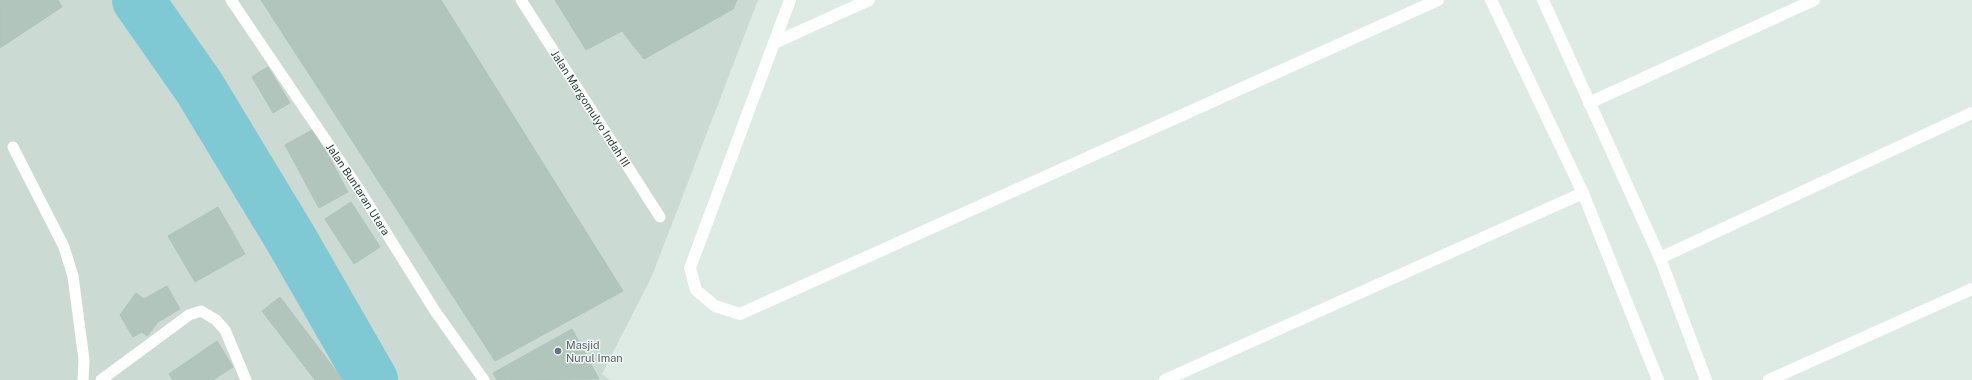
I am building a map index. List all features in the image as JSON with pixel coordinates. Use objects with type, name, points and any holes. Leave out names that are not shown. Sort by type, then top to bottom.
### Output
[{"type":"street","points":[[790,0],[690,268],[696,290],[715,306],[740,314],[1438,0]]},
{"type":"street","points":[[774,43],[869,0]]},
{"type":"street","points":[[1491,0],[1583,193],[1658,380]]},
{"type":"street","points":[[1543,0],[1660,258],[1706,380]]},
{"type":"street","points":[[1589,103],[1814,0]]},
{"type":"street","points":[[1660,258],[1972,113]]},
{"type":"street","points":[[1165,380],[1583,193]]},
{"type":"street","points":[[1769,380],[1972,289]]},
{"type":"lane","name":"Jalan Buntaran Utara","points":[[231,0],[357,186],[435,310],[484,380]]},
{"type":"lane","name":"Jalan Margomulyo Indah III","points":[[521,0],[660,217]]},
{"type":"lane","points":[[13,147],[64,246],[73,276],[84,360],[82,380]]},
{"type":"lane","points":[[101,380],[189,315],[201,311],[216,320],[225,330],[246,380]]},
{"type":"shaded area","points":[[0,0],[758,0],[652,276],[602,374],[610,380],[0,380]]},
{"type":"building","points":[[0,0],[58,0],[62,7],[0,48]]},
{"type":"building","points":[[261,0],[441,0],[623,291],[495,361]]},
{"type":"building","points":[[555,0],[737,0],[733,9],[644,59],[622,31],[586,50]]},
{"type":"building","points":[[268,67],[290,103],[281,108],[259,72]]},
{"type":"building","points":[[259,72],[281,108],[273,113],[252,77]]},
{"type":"building","points":[[314,129],[348,192],[319,208],[285,145]]},
{"type":"building","points":[[351,202],[380,247],[354,264],[325,219]]},
{"type":"building","points":[[218,207],[245,254],[195,282],[168,236]]},
{"type":"building","points":[[167,286],[180,309],[158,322],[147,336],[142,332],[133,337],[120,315],[136,293],[144,299]]},
{"type":"building","points":[[280,297],[343,380],[315,380],[262,311]]},
{"type":"building","name":"Masjid Nurul Iman","points":[[572,329],[599,379],[497,380],[493,373]]},
{"type":"building","points":[[217,341],[233,367],[213,380],[173,380],[169,374]]},
{"type":"waterway","points":[[138,0],[199,87],[291,239],[372,380]]},
{"type":"place","name":"Masjid Nurul Iman","points":[[558,351]]}]
